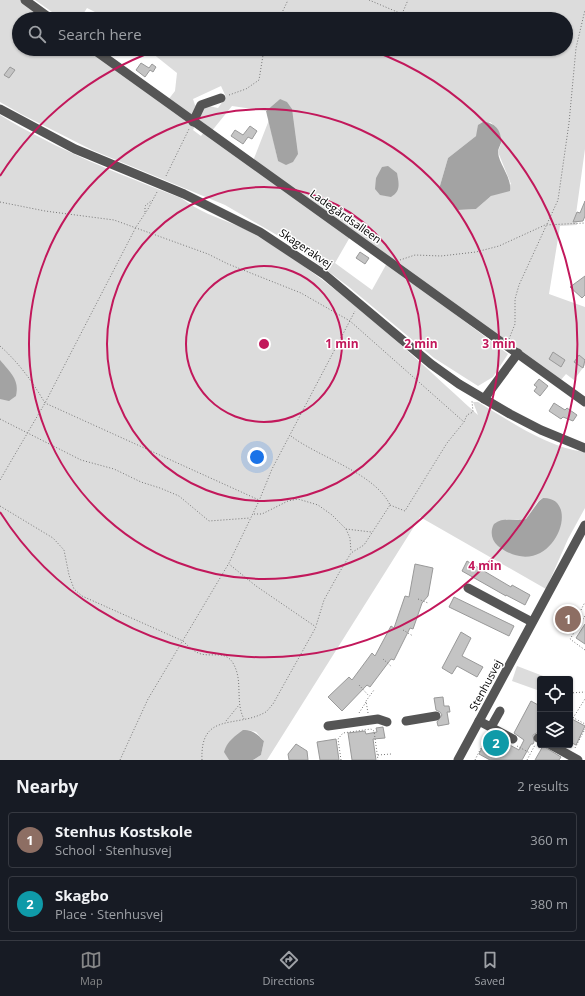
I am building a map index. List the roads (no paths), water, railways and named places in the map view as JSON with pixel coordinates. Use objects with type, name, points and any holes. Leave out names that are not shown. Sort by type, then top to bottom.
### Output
[{"type":"street","points":[[25,0],[41,12]]},
{"type":"street","name":"Ladegårdsalleen","points":[[103,56],[585,402]]},
{"type":"street","points":[[193,122],[201,106],[221,98]]},
{"type":"street","name":"Skagerakvej","points":[[0,109],[74,149],[184,194],[260,232],[325,275],[431,364],[476,394],[541,430],[585,446]]},
{"type":"street","points":[[484,399],[518,353]]},
{"type":"street","name":"Stenhusvej","points":[[458,760],[585,525]]},
{"type":"street","points":[[468,588],[532,622]]},
{"type":"street","points":[[490,730],[500,711]]},
{"type":"street","points":[[406,721],[436,716]]},
{"type":"street","points":[[328,726],[378,719],[387,722]]},
{"type":"street","points":[[479,721],[490,730],[515,743]]},
{"type":"street","points":[[557,748],[575,758]]},
{"type":"place","name":"Stenhus Kostskole","points":[[568,619]]},
{"type":"place","name":"Skagbo","points":[[496,743]]}]
